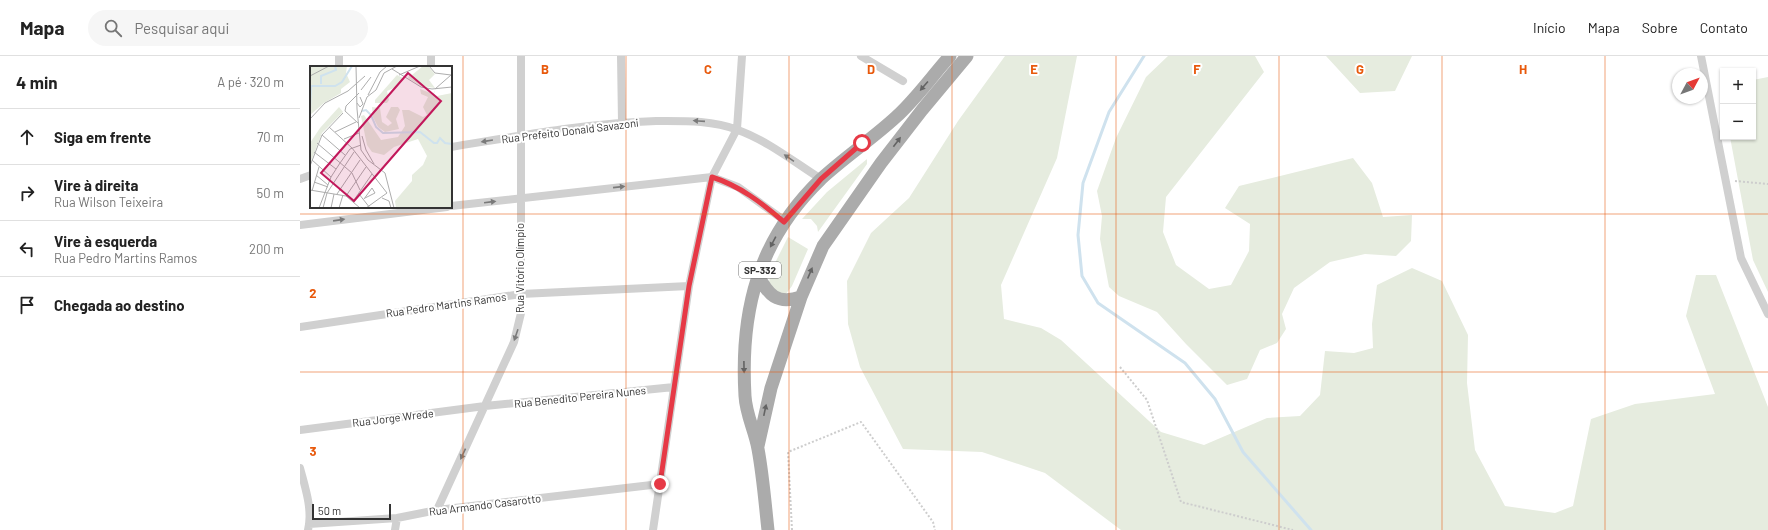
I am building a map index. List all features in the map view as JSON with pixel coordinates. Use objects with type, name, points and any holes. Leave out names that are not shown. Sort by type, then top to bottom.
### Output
[{"type":"main road","name":"SP-332","points":[[768,530],[758,448],[746,405],[744,351],[751,296],[758,275],[784,222],[821,179],[862,143],[895,118],[950,56]]},
{"type":"main road","name":"SP-332","points":[[758,448],[771,388],[801,297],[823,246],[881,163],[922,110],[967,56]]},
{"type":"main road","name":"SP-332","points":[[758,275],[770,295],[777,299],[785,300],[801,297]]},
{"type":"street","name":"Rua Vitório Olímpio","points":[[437,510],[485,406],[518,328],[521,313],[520,198],[522,136],[520,56]]},
{"type":"street","points":[[621,56],[622,122]]},
{"type":"street","points":[[653,530],[689,286],[712,177],[737,129],[742,56]]},
{"type":"street","points":[[861,56],[903,81]]},
{"type":"street","points":[[1701,56],[1741,258],[1768,314]]},
{"type":"street","name":"Rua Prefeito Donald Savazoni","points":[[452,147],[622,122],[689,120],[737,129],[768,144],[821,179]]},
{"type":"street","points":[[300,179],[310,175]]},
{"type":"street","points":[[452,206],[712,177],[738,187],[754,197],[784,222]]},
{"type":"street","points":[[300,225],[439,208]]},
{"type":"street","name":"Rua Pedro Martins Ramos","points":[[300,327],[521,294],[689,286]]},
{"type":"street","name":"Rua Benedito Pereira Nunes","points":[[485,406],[674,387]]},
{"type":"street","name":"Rua Jorge Wrede","points":[[300,430],[485,406]]},
{"type":"street","points":[[300,468],[309,527]]},
{"type":"street","name":"Rua Armando Casarotto","points":[[309,527],[397,518],[437,510],[660,484]]},
{"type":"street","points":[[395,530],[397,518]]},
{"type":"path","points":[[1726,180],[1768,184]]},
{"type":"path","points":[[1120,367],[1147,400],[1181,502],[1293,530]]},
{"type":"path","points":[[792,530],[788,452],[861,422],[932,522],[935,530]]},
{"type":"shaded area","points":[[1005,56],[1077,56],[1057,158],[1001,285],[1004,319],[1041,328],[1061,340],[1161,432],[1204,445],[1267,418],[1300,416],[1320,395],[1325,351],[1354,353],[1373,348],[1372,324],[1377,285],[1412,268],[1442,281],[1468,335],[1467,383],[1475,450],[1505,506],[1555,513],[1573,506],[1591,419],[1635,404],[1715,394],[1686,316],[1696,275],[1716,275],[1768,407],[1768,530],[1121,530],[1045,473],[982,452],[903,449],[860,367],[848,324],[847,281],[871,233],[909,198],[958,121]]},
{"type":"shaded area","points":[[1168,56],[1255,56],[1264,72],[1166,197],[1163,232],[1176,265],[1209,289],[1231,285],[1249,251],[1250,224],[1225,208],[1239,186],[1353,158],[1372,183],[1383,217],[1412,215],[1411,241],[1396,256],[1365,254],[1330,262],[1294,288],[1282,314],[1286,329],[1277,343],[1260,350],[1247,379],[1227,385],[1186,344],[1157,312],[1119,296],[1109,287],[1100,239],[1102,216],[1097,191],[1116,138],[1146,77]]},
{"type":"shaded area","points":[[1326,56],[1412,56],[1395,91],[1360,93]]},
{"type":"shaded area","points":[[1768,77],[1768,292],[1753,260],[1731,140],[1756,140],[1756,79]]},
{"type":"shaded area","points":[[867,159],[867,164],[818,232],[817,226],[811,219],[802,219],[827,192]]},
{"type":"shaded area","points":[[788,237],[808,249],[792,286],[785,295],[773,292],[768,286],[772,269]]},
{"type":"waterway","points":[[1144,56],[1109,112],[1083,183],[1078,235],[1082,276],[1098,303],[1185,363],[1215,399],[1243,452],[1311,530]]},
{"type":"route","points":[[660,484],[689,286],[712,177],[738,187],[754,197],[784,222],[821,179],[862,143]]}]
